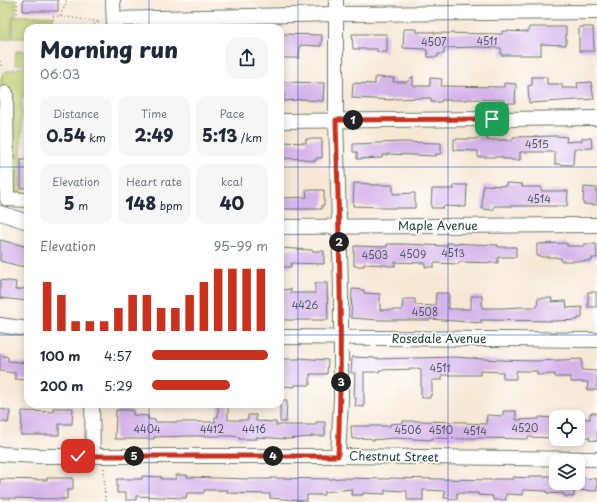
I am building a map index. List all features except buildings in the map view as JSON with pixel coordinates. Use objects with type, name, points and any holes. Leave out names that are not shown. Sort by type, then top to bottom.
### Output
[{"type":"street","points":[[113,0],[114,24],[336,7],[597,12]]},
{"type":"street","points":[[336,7],[336,120],[341,288],[341,399],[338,456]]},
{"type":"street","points":[[6,92],[7,199],[24,200]]},
{"type":"street","points":[[284,121],[597,118]]},
{"type":"street","points":[[0,213],[24,221]]},
{"type":"street","name":"Maple Avenue","points":[[284,227],[597,225]]},
{"type":"street","points":[[0,325],[24,328]]},
{"type":"street","name":"Rosedale Avenue","points":[[284,337],[597,340]]},
{"type":"street","points":[[92,408],[98,456]]},
{"type":"street","name":"Chestnut Street","points":[[0,454],[37,456],[338,456],[597,459]]},
{"type":"path","points":[[17,0],[18,16]]},
{"type":"path","points":[[60,16],[66,4],[66,0]]},
{"type":"path","points":[[53,24],[53,16],[100,22],[96,24]]},
{"type":"path","points":[[0,61],[6,92]]},
{"type":"path","points":[[98,456],[105,502]]},
{"type":"green space","points":[[0,0],[16,0],[16,13],[14,16],[53,16],[53,24],[24,24],[24,38],[13,38],[13,16],[11,39],[0,39]]},
{"type":"green space","points":[[16,51],[24,51],[24,64],[15,65]]},
{"type":"green space","points":[[24,66],[24,96],[22,96],[21,187],[24,203],[0,198],[0,78],[5,72]]},
{"type":"route","points":[[78,456],[338,456],[341,399],[341,288],[336,120],[492,119]]}]
